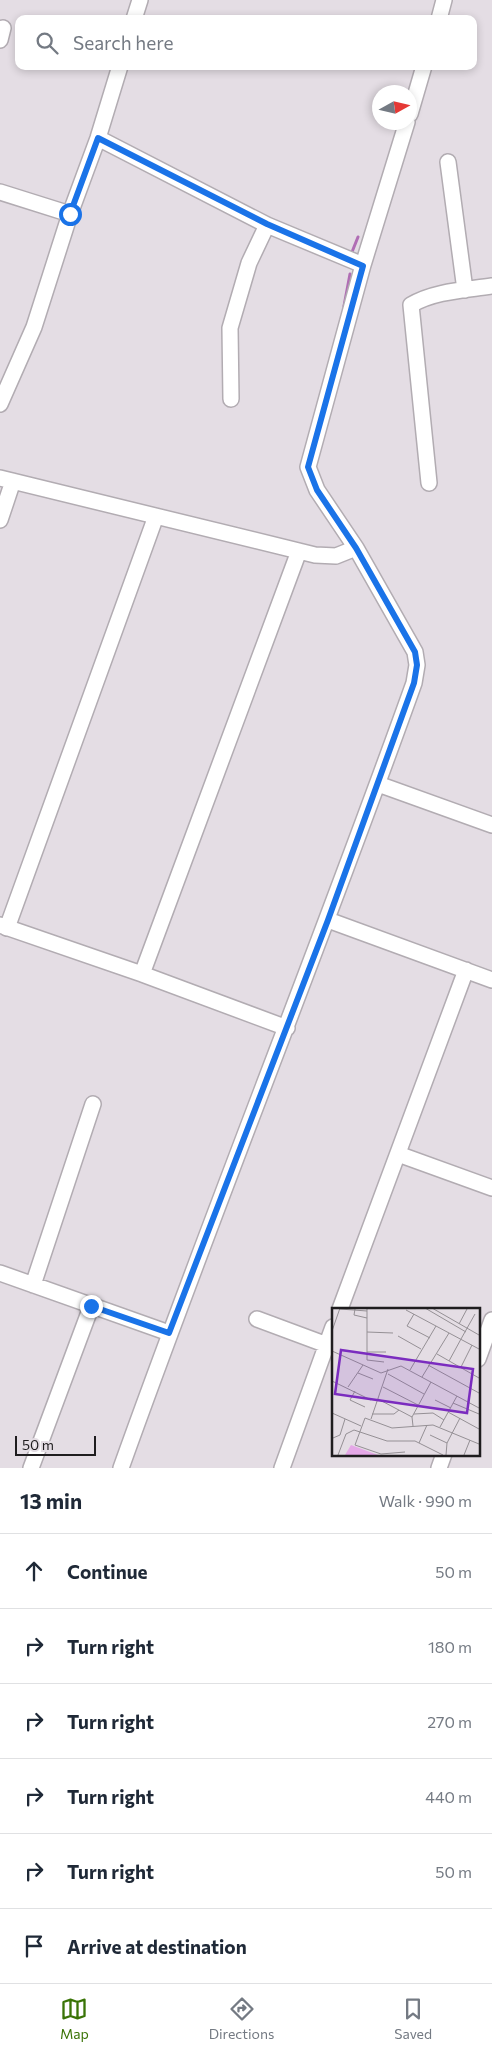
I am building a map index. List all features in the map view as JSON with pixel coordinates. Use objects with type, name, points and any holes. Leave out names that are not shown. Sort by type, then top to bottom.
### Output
[{"type":"street","points":[[135,15],[140,0]]},
{"type":"street","points":[[440,15],[444,0]]},
{"type":"street","points":[[0,404],[34,327],[70,214],[98,138],[119,70]]},
{"type":"street","points":[[417,90],[423,70]]},
{"type":"street","points":[[121,1468],[169,1333],[328,920],[414,683],[417,665],[415,652],[356,548],[317,490],[308,467],[363,266],[405,130]]},
{"type":"street","points":[[98,138],[267,224],[363,266]]},
{"type":"street","points":[[448,162],[465,290]]},
{"type":"street","points":[[0,192],[70,214]]},
{"type":"street","points":[[231,399],[230,328],[249,263],[267,224]]},
{"type":"street","points":[[429,483],[411,305],[420,299],[492,286]]},
{"type":"street","points":[[0,520],[6,480],[314,555],[336,556],[356,548]]},
{"type":"street","points":[[156,516],[4,927],[142,974],[287,1028]]},
{"type":"street","points":[[142,974],[299,552]]},
{"type":"street","points":[[378,784],[492,825]]},
{"type":"street","points":[[328,920],[492,980]]},
{"type":"street","points":[[340,1308],[466,970]]},
{"type":"street","points":[[33,1285],[93,1104]]},
{"type":"street","points":[[398,1154],[492,1188]]},
{"type":"street","points":[[0,1273],[169,1333]]},
{"type":"street","points":[[31,1468],[91,1306]]},
{"type":"street","points":[[257,1319],[327,1345]]},
{"type":"street","points":[[480,1354],[491,1328]]},
{"type":"street","points":[[282,1468],[332,1330]]},
{"type":"street","points":[[439,1468],[443,1456]]},
{"type":"waterway","points":[[352,252],[358,237]]},
{"type":"waterway","points":[[344,306],[350,274]]},
{"type":"route","points":[[70,214],[98,138],[267,224],[363,266],[308,467],[317,490],[356,548],[415,652],[417,665],[414,683],[328,920],[169,1333],[91,1306]]}]
